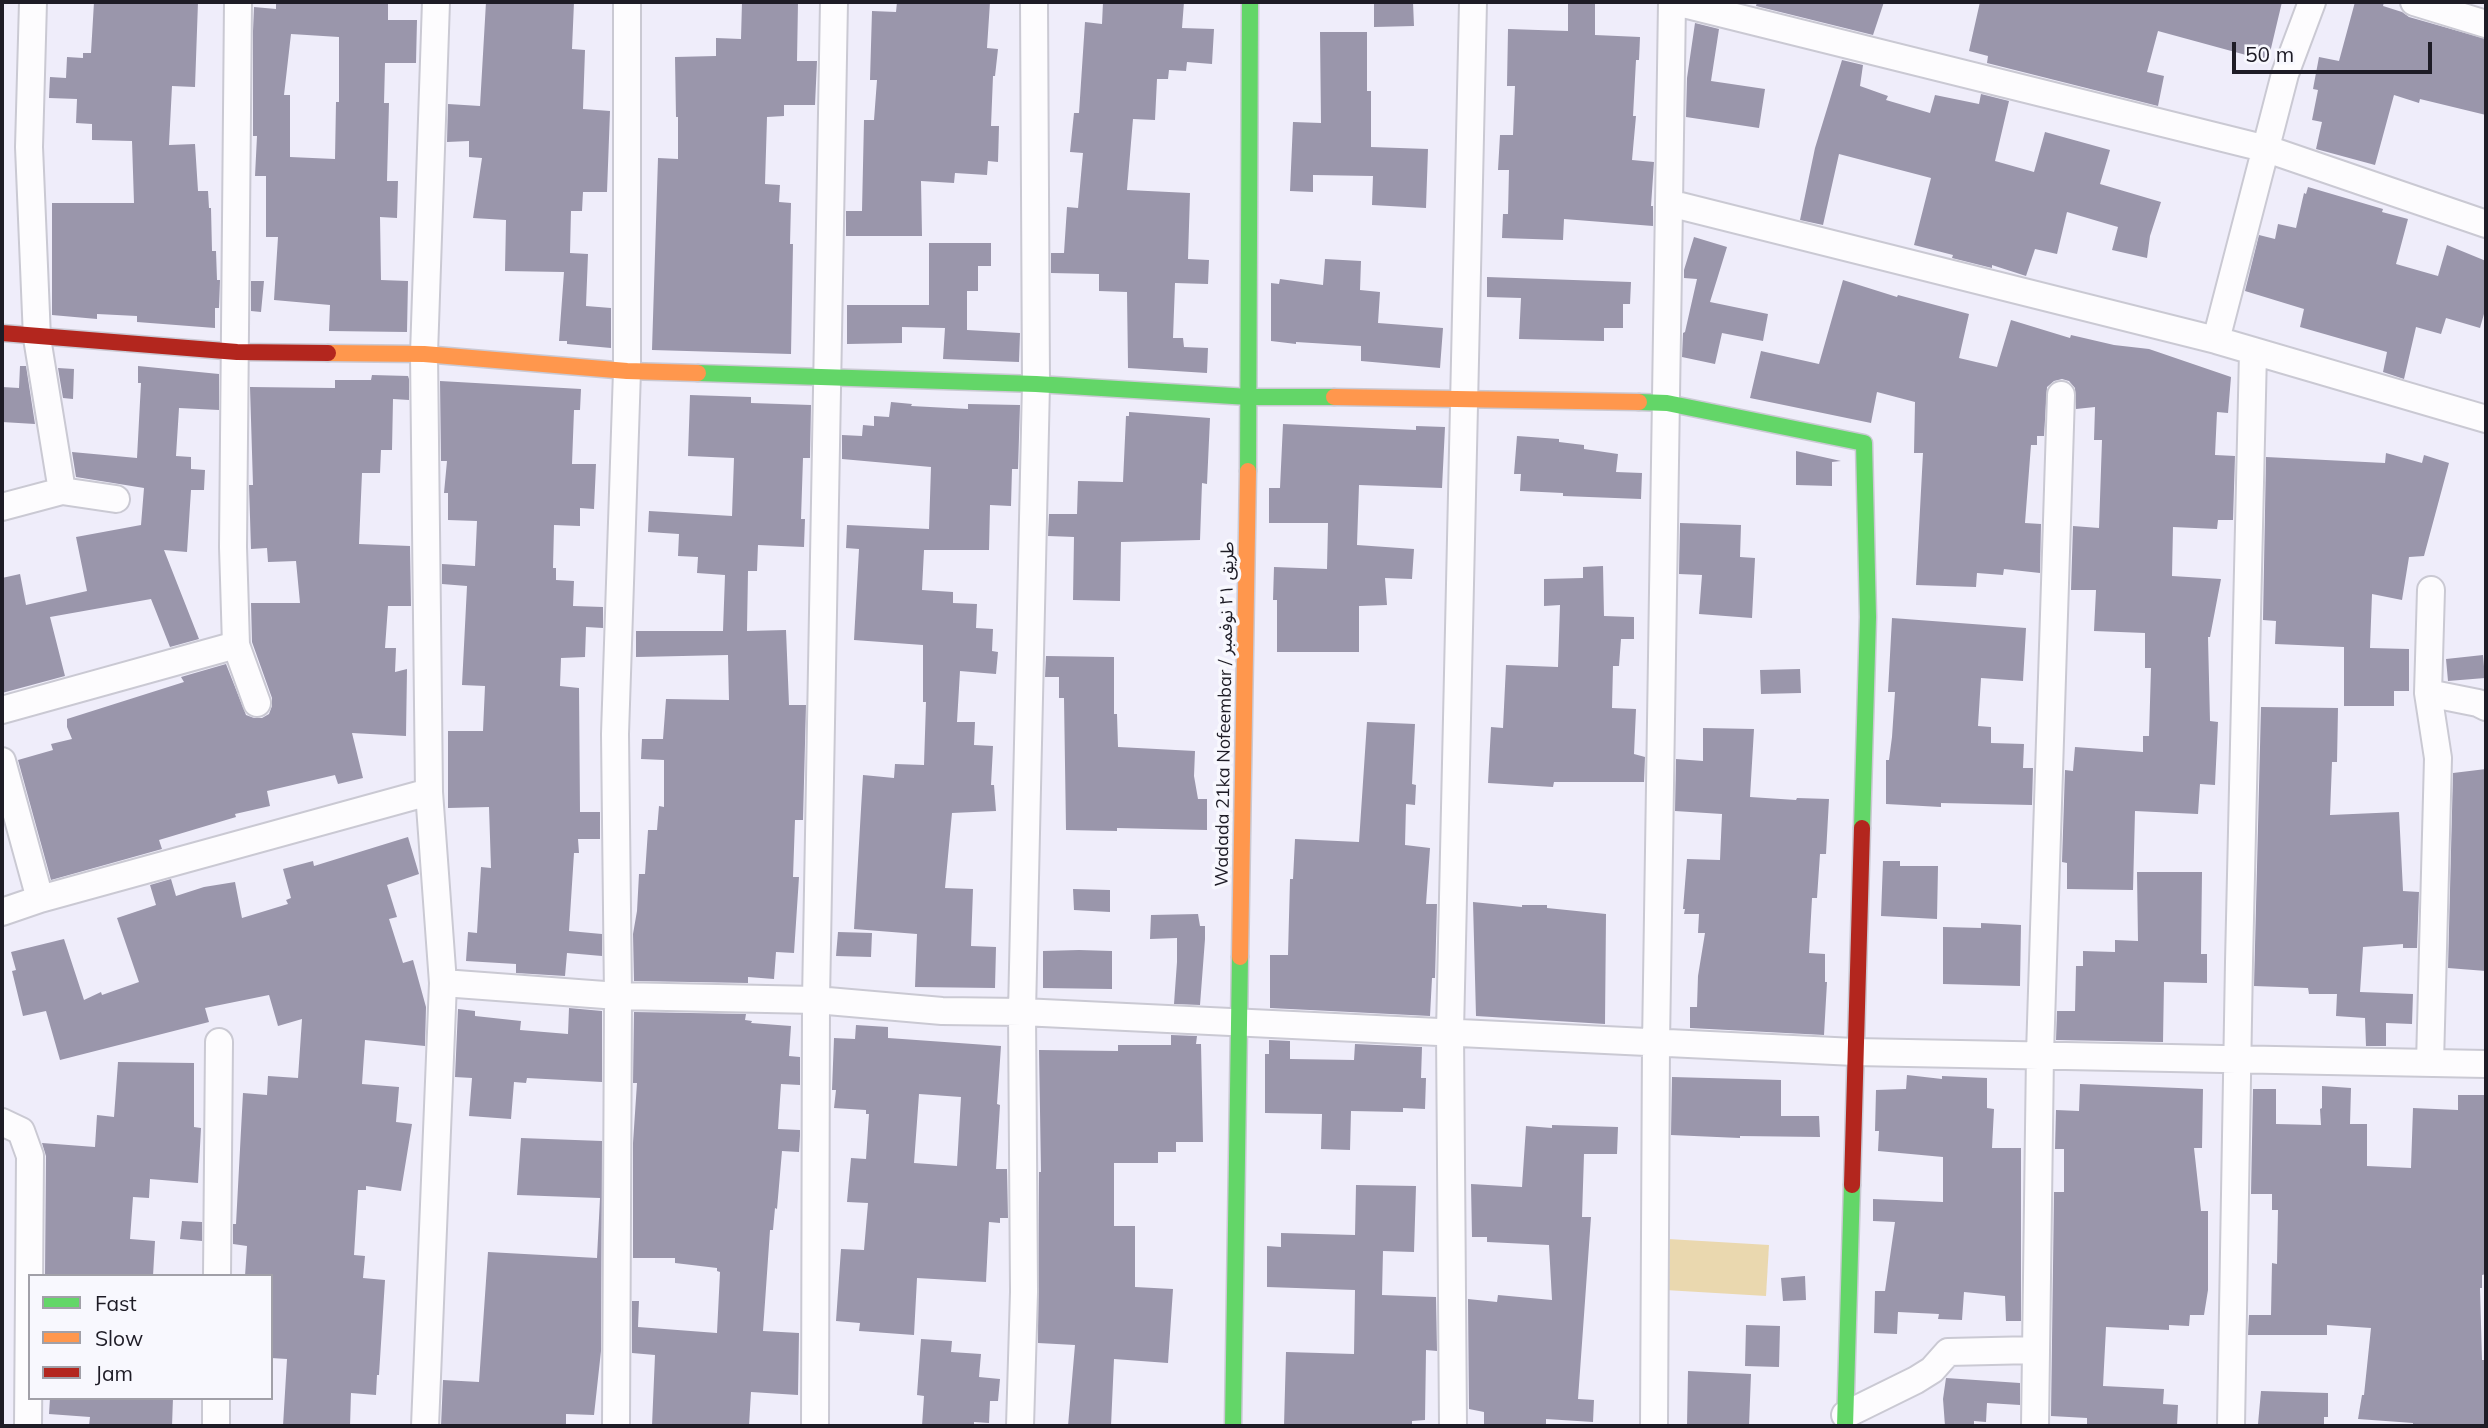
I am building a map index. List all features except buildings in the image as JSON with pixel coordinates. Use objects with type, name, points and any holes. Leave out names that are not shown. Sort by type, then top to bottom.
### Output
[{"type":"street","points":[[33,2],[29,147],[37,338],[62,491]]},
{"type":"street","points":[[238,2],[237,352],[233,547],[236,645],[257,703]]},
{"type":"street","points":[[425,1426],[443,983],[429,793],[424,354],[436,2]]},
{"type":"street","points":[[617,1426],[618,996],[615,734],[627,371],[627,2]]},
{"type":"street","points":[[815,1426],[816,1000],[834,2]]},
{"type":"street","points":[[1020,1426],[1024,1292],[1022,1012],[1036,384],[1034,2]]},
{"type":"street","name":"Wadada 21ka Nofeembar / طريق ٢١ نوفمبر","points":[[1233,1426],[1249,397],[1250,2]]},
{"type":"street","points":[[1453,1426],[1450,1031],[1473,2]]},
{"type":"street","points":[[1654,1426],[1656,1044],[1674,2],[2267,149],[2486,224]]},
{"type":"street","points":[[2216,340],[2285,74],[2312,2]]},
{"type":"street","points":[[2414,2],[2473,14]]},
{"type":"street","points":[[1669,204],[2216,340],[2486,419]]},
{"type":"street","points":[[2,333],[37,338],[237,352],[424,354],[627,371],[1036,384],[1249,397],[1667,403],[1864,443],[1868,617],[1845,1421]]},
{"type":"street","points":[[2231,1426],[2253,352]]},
{"type":"street","points":[[2035,1426],[2040,1054],[2060,395]]},
{"type":"street","points":[[2,507],[62,491],[116,499]]},
{"type":"street","points":[[2430,1063],[2438,758],[2428,693],[2431,590]]},
{"type":"street","points":[[2,710],[236,645]]},
{"type":"street","points":[[2428,693],[2486,707]]},
{"type":"street","points":[[2,761],[40,898]]},
{"type":"street","points":[[2,912],[40,898],[429,793]]},
{"type":"street","points":[[443,983],[618,996],[816,1000],[942,1011],[1022,1012],[1450,1031],[1656,1044],[1855,1052],[2486,1064]]},
{"type":"street","points":[[217,1274],[219,1042]]},
{"type":"street","points":[[2,1122],[21,1131],[30,1156],[29,1274]]},
{"type":"street","points":[[1845,1421],[1932,1370],[1948,1352],[2035,1350]]},
{"type":"street","points":[[28,1400],[28,1426]]},
{"type":"street","points":[[216,1400],[216,1426]]},
{"type":"shaded area","points":[[1668,1239],[1769,1245],[1766,1296],[1665,1290]]},
{"type":"traffic: fast","points":[[1248,471],[1250,2]]},
{"type":"traffic: fast","points":[[698,373],[1036,384],[1249,397],[1334,397]]},
{"type":"traffic: fast","points":[[1639,402],[1667,403],[1864,443],[1868,617],[1862,828]]},
{"type":"traffic: fast","points":[[1233,1426],[1240,957]]},
{"type":"traffic: fast","points":[[1845,1426],[1852,1185]]},
{"type":"traffic: slow","points":[[328,353],[424,354],[627,371],[698,373]]},
{"type":"traffic: slow","points":[[1334,397],[1639,402]]},
{"type":"traffic: slow","points":[[1240,957],[1248,471]]},
{"type":"traffic: jam","points":[[2,333],[237,352],[328,353]]},
{"type":"traffic: jam","points":[[1852,1185],[1862,828]]}]
